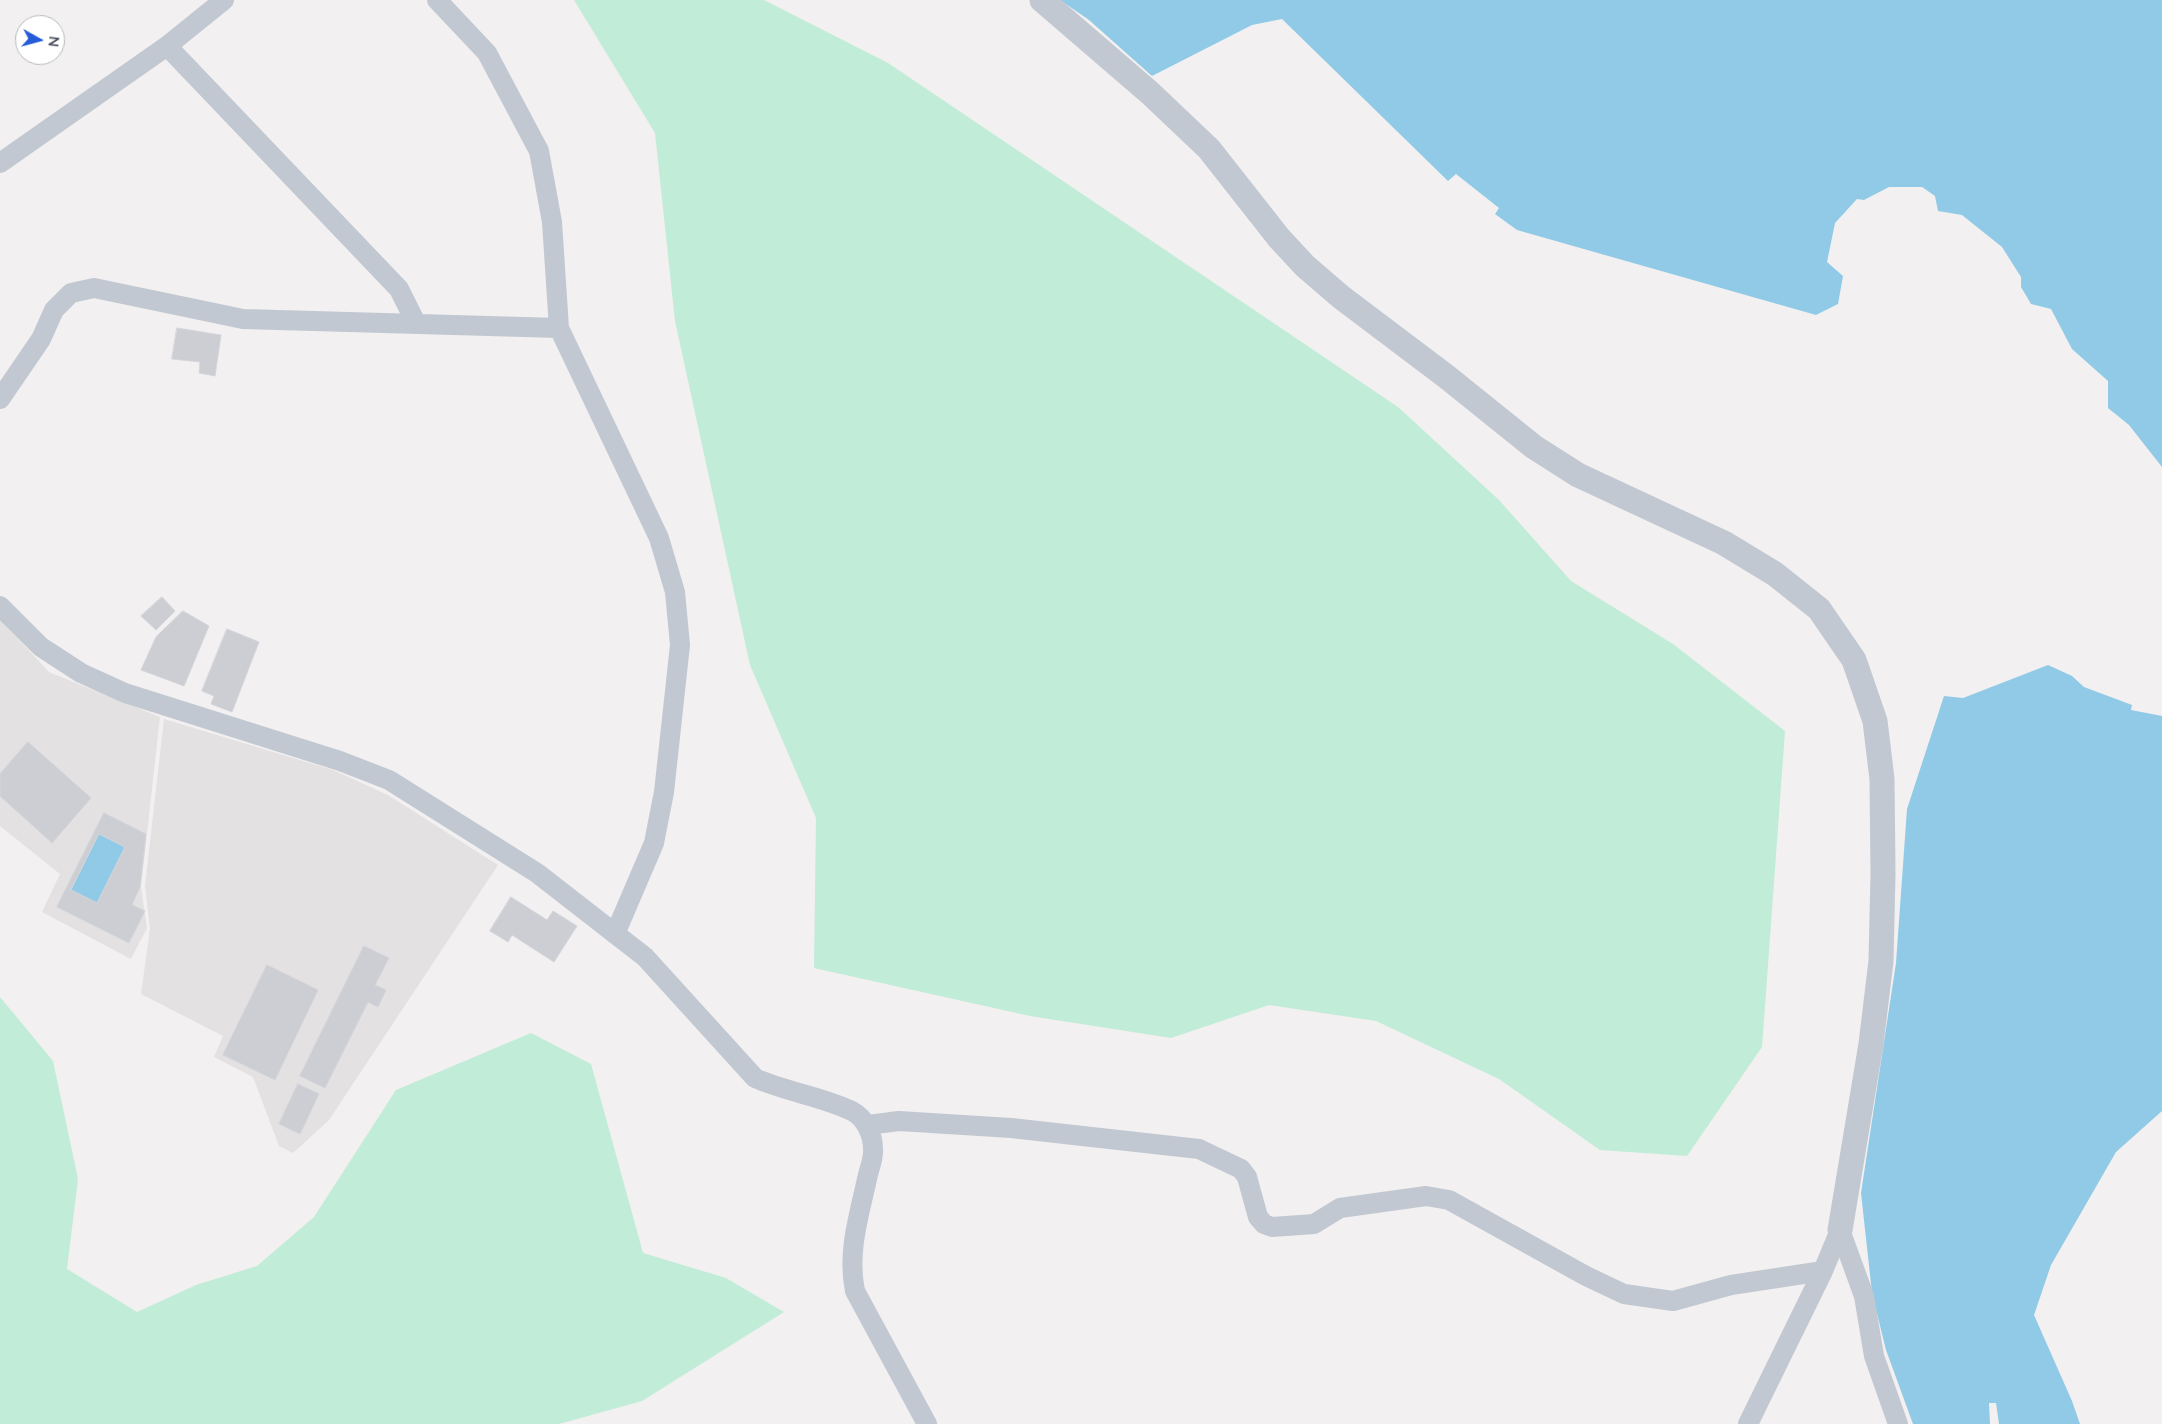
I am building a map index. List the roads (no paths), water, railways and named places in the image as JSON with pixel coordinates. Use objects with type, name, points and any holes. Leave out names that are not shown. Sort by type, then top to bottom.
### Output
[{"type":"street","points":[[0,163],[167,46],[224,0]]},
{"type":"street","points":[[437,0],[487,53],[539,152],[552,222],[559,328],[659,538],[676,601],[680,644],[664,792],[654,843],[615,934]]},
{"type":"street","points":[[1042,0],[1150,93],[1209,150],[1279,238],[1305,266],[1341,297],[1447,377],[1534,447],[1578,475],[1724,543],[1775,574],[1819,610],[1854,660],[1875,721],[1882,779],[1883,874],[1881,961],[1872,1035],[1840,1230],[1823,1271],[1748,1424]]},
{"type":"street","points":[[167,46],[399,289],[416,323]]},
{"type":"street","points":[[0,399],[41,339],[54,310],[71,293],[94,288],[243,319],[559,328]]},
{"type":"street","points":[[0,606],[41,647],[80,673],[125,693],[340,761],[389,780],[537,874],[644,957],[755,1078],[768,1084],[817,1097],[854,1112],[868,1125],[873,1149],[851,1255],[851,1273],[855,1291],[927,1424]]},
{"type":"street","points":[[868,1125],[900,1121],[1011,1128],[1199,1149],[1241,1169],[1246,1177],[1258,1217],[1264,1224],[1272,1227],[1314,1224],[1340,1208],[1426,1196],[1448,1200],[1586,1276],[1624,1294],[1673,1301],[1731,1285],[1823,1271]]},
{"type":"street","points":[[1840,1230],[1864,1296],[1874,1356],[1898,1424]]},
{"type":"water","points":[[1060,0],[2162,0],[2162,467],[2129,425],[2108,408],[2108,381],[2072,349],[2051,309],[2031,304],[2021,287],[2021,277],[2002,247],[1962,215],[1938,211],[1935,196],[1922,187],[1889,187],[1864,200],[1857,199],[1835,223],[1827,262],[1843,276],[1838,304],[1816,315],[1517,230],[1495,214],[1499,208],[1456,174],[1448,181],[1282,19],[1252,25],[1152,76],[1089,20]]},
{"type":"water","points":[[2048,665],[2072,676],[2084,687],[2132,705],[2131,710],[2162,716],[2162,1111],[2116,1152],[2051,1265],[2034,1315],[2072,1401],[2080,1424],[1999,1424],[1996,1403],[1989,1403],[1990,1424],[1913,1424],[1886,1350],[1872,1293],[1861,1193],[1896,963],[1907,809],[1944,696],[1963,698]]},
{"type":"water","points":[[99,834],[125,847],[97,903],[71,890]]}]
